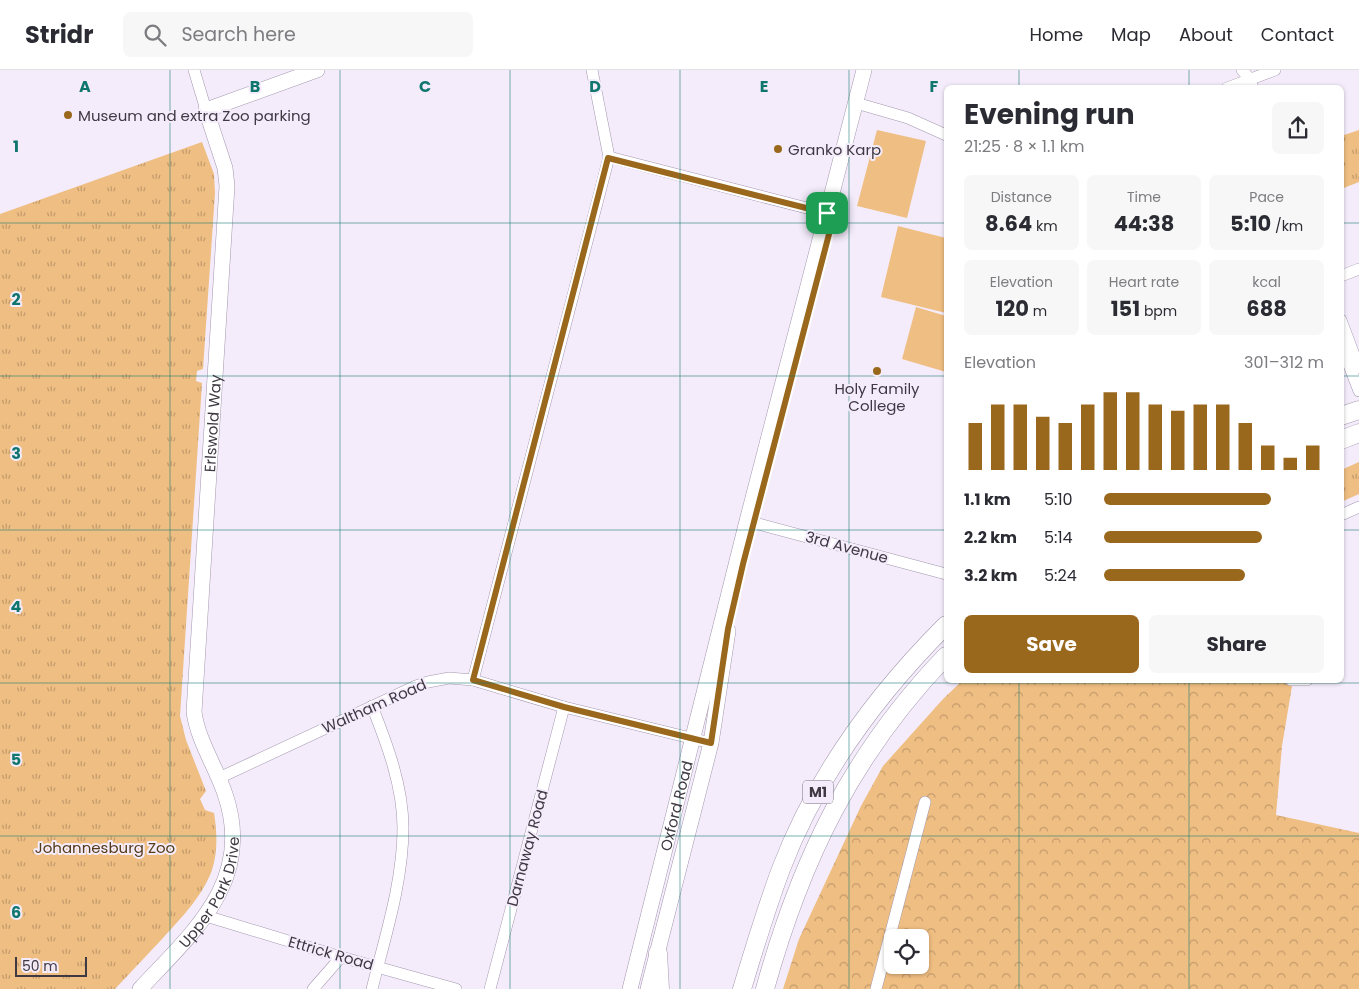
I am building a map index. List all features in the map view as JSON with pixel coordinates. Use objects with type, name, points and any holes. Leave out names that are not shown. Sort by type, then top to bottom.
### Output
[{"type":"highway","points":[[1344,415],[1359,410]]},
{"type":"highway","points":[[1344,439],[1359,434]]},
{"type":"highway","name":"M1","points":[[742,989],[781,868],[825,778],[878,700],[944,627]]},
{"type":"highway","name":"M1","points":[[766,989],[784,925],[799,884],[825,826],[841,796],[891,720],[944,658]]},
{"type":"highway","points":[[658,954],[660,989]]},
{"type":"main road","points":[[206,110],[317,70]]},
{"type":"main road","name":"Oxford Road","points":[[859,104],[864,70]]},
{"type":"main road","name":"Oxford Road","points":[[630,989],[830,214],[859,104],[872,70]]},
{"type":"main road","name":"Erlswold Way","points":[[206,110],[225,168],[228,186],[194,712],[198,728],[219,778]]},
{"type":"main road","name":"Oxford Road","points":[[648,989],[711,743],[728,629],[743,564],[750,522]]},
{"type":"main road","name":"Upper Park Drive","points":[[140,989],[206,916],[224,882],[232,851],[232,828],[230,813],[219,778]]},
{"type":"street","name":"Erlswold Way","points":[[194,70],[206,110]]},
{"type":"street","points":[[473,680],[608,158],[592,70]]},
{"type":"street","points":[[1234,85],[1246,79],[1276,70]]},
{"type":"street","points":[[859,104],[908,118],[944,134]]},
{"type":"street","points":[[608,158],[830,214]]},
{"type":"street","points":[[1344,275],[1359,269]]},
{"type":"street","points":[[1344,328],[1359,368]]},
{"type":"street","points":[[1344,352],[1358,388]]},
{"type":"street","points":[[1344,514],[1359,507]]},
{"type":"street","name":"3rd Avenue","points":[[750,522],[944,573]]},
{"type":"street","name":"Waltham Road","points":[[219,778],[372,706],[428,682],[449,678],[473,680],[564,707],[711,743]]},
{"type":"street","points":[[372,706],[390,756],[401,804],[403,827],[397,887],[372,989]]},
{"type":"street","name":"Darnaway Road","points":[[490,989],[564,707]]},
{"type":"street","points":[[876,989],[925,802]]},
{"type":"street","name":"Ettrick Road","points":[[206,916],[341,957],[456,989]]},
{"type":"street","points":[[313,989],[341,957]]},
{"type":"green space","points":[[877,130],[926,141],[907,218],[857,206]]},
{"type":"green space","points":[[1359,130],[1359,182],[1344,188],[1344,135]]},
{"type":"green space","name":"Johannesburg Zoo","points":[[202,142],[214,174],[215,193],[203,369],[197,371],[196,381],[202,383],[180,716],[186,740],[206,791],[200,799],[205,810],[214,813],[216,842],[214,863],[208,880],[191,906],[115,989],[0,989],[0,214]]},
{"type":"green space","points":[[898,226],[944,238],[944,313],[881,297]]},
{"type":"green space","points":[[916,307],[944,315],[944,371],[902,359]]},
{"type":"green space","points":[[1359,462],[1359,494],[1344,501],[1344,469]]},
{"type":"green space","points":[[960,683],[1292,683],[1282,746],[1276,815],[1359,833],[1359,989],[783,989],[799,939],[861,806],[883,766]]},
{"type":"place","name":"Museum and extra Zoo parking","points":[[68,115]]},
{"type":"place","name":"Granko Karp","points":[[778,149]]},
{"type":"place","name":"Holy Family College","points":[[877,371]]},
{"type":"route","points":[[608,158],[827,213],[834,215],[743,564],[728,629],[711,743],[564,707],[473,680],[608,158]]}]
